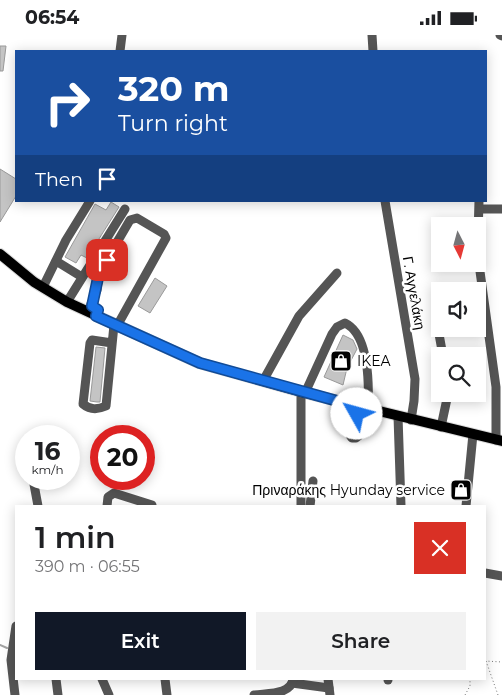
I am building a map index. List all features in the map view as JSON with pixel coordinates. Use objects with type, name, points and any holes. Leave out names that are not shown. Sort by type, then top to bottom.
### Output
[{"type":"main road","points":[[0,254],[43,287],[67,302],[200,363],[361,410],[398,416],[499,441]]},
{"type":"street","points":[[120,50],[122,35]]},
{"type":"street","points":[[372,35],[373,50]]},
{"type":"street","points":[[43,287],[66,240],[89,202]]},
{"type":"street","name":"Γ. Αγγελάκη","points":[[385,202],[415,379],[411,419]]},
{"type":"street","points":[[479,205],[502,209]]},
{"type":"street","points":[[67,302],[125,209]]},
{"type":"street","points":[[96,316],[98,310],[91,304],[97,290],[99,273],[130,220],[137,218],[164,234],[166,238],[116,325],[112,343],[106,406],[97,409],[90,408],[83,404],[90,343],[92,340],[112,343]]},
{"type":"street","points":[[56,261],[82,277]]},
{"type":"street","points":[[263,381],[299,316],[337,273]]},
{"type":"street","points":[[480,273],[496,387],[499,441]]},
{"type":"street","points":[[301,505],[303,393],[332,334],[337,327],[345,323],[351,328],[366,354],[361,410]]},
{"type":"street","points":[[441,427],[446,402]]},
{"type":"street","points":[[398,416],[401,505]]},
{"type":"street","points":[[466,505],[472,434]]},
{"type":"street","points":[[310,505],[313,481]]},
{"type":"street","points":[[35,490],[38,505]]},
{"type":"street","points":[[108,505],[108,497],[114,493],[152,505]]},
{"type":"street","points":[[486,573],[502,576]]},
{"type":"street","points":[[15,648],[11,660],[15,695]]},
{"type":"street","points":[[56,680],[58,695]]},
{"type":"street","points":[[102,680],[109,695]]},
{"type":"street","points":[[165,680],[167,695]]},
{"type":"street","points":[[254,695],[286,691],[292,684],[329,687]]},
{"type":"path","points":[[498,695],[486,661],[502,662]]},
{"type":"path","points":[[465,695],[470,686],[470,680]]},
{"type":"building","points":[[0,46],[6,46],[3,71],[0,71]]},
{"type":"building","points":[[0,169],[15,178],[15,198],[0,222]]},
{"type":"building","points":[[111,202],[119,207],[87,258],[81,255],[76,263],[65,257],[95,204],[106,210]]},
{"type":"building","points":[[155,278],[167,286],[150,313],[138,306]]},
{"type":"building","name":"IKEA","points":[[343,335],[353,340],[357,349],[347,368],[343,385],[324,377]]},
{"type":"building","points":[[96,347],[105,348],[100,402],[90,401]]},
{"type":"waterway","points":[[0,645],[7,648]]},
{"type":"place","name":"IKEA","points":[[341,361]]},
{"type":"place","name":"Πριναράκης Hyunday service","points":[[461,490]]},
{"type":"route","points":[[107,260],[99,273],[97,290],[91,301],[92,306],[98,310],[96,316],[200,363],[359,407],[357,414]]}]
